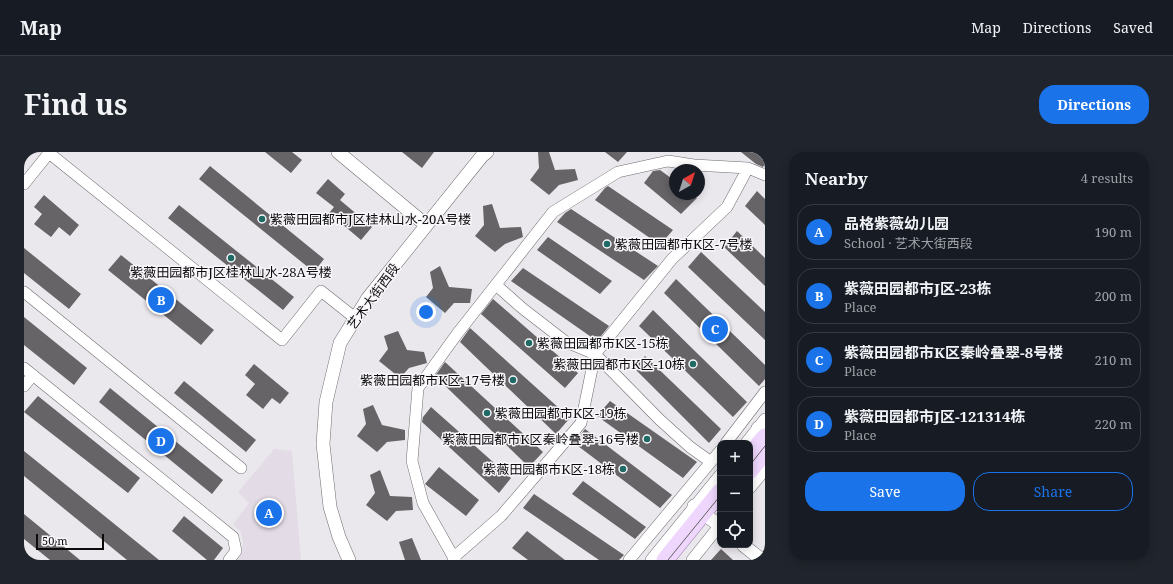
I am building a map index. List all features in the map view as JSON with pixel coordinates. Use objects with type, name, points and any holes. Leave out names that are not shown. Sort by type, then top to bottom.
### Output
[{"type":"main road","points":[[753,449],[763,429]]},
{"type":"main road","points":[[753,466],[765,452]]},
{"type":"main road","points":[[677,560],[712,518],[717,502]]},
{"type":"main road","points":[[666,560],[712,518]]},
{"type":"street","points":[[338,152],[426,225]]},
{"type":"street","points":[[24,184],[49,153],[282,340],[321,291],[355,318]]},
{"type":"street","name":"艺术大街西段","points":[[350,560],[339,537],[330,508],[323,444],[326,402],[340,344],[368,298],[482,153]]},
{"type":"street","points":[[748,168],[727,207],[672,259],[596,354],[581,423],[501,516],[454,559],[423,503],[412,461],[418,388],[457,334],[553,212],[618,172],[668,161],[694,165],[748,168],[765,175]]},
{"type":"street","points":[[496,285],[522,308],[566,342],[596,354],[660,420],[690,447],[711,462]]},
{"type":"street","points":[[24,292],[241,468]]},
{"type":"street","points":[[24,386],[28,372],[233,537],[236,551],[229,560]]},
{"type":"street","points":[[728,440],[765,392]]},
{"type":"street","points":[[750,440],[763,429]]},
{"type":"street","points":[[629,560],[717,455]]},
{"type":"street","points":[[753,484],[765,470]]},
{"type":"street","points":[[692,560],[712,518],[720,476]]},
{"type":"street","points":[[651,560],[712,518]]},
{"type":"street","points":[[747,548],[762,560]]},
{"type":"shaded area","points":[[274,449],[292,451],[301,560],[237,560],[242,554],[243,543],[241,532],[233,524],[249,503],[238,492]]},
{"type":"building","points":[[265,152],[292,152],[302,160],[291,173]]},
{"type":"building","points":[[402,152],[434,152],[422,168]]},
{"type":"building","points":[[538,152],[549,152],[555,170],[575,169],[578,180],[559,185],[549,195],[530,180],[539,168]]},
{"type":"building","points":[[605,152],[627,152],[618,162]]},
{"type":"building","points":[[741,152],[765,152],[765,164],[763,167],[756,164]]},
{"type":"building","name":"紫薇田园都市J区桂林山水-20A号楼","points":[[210,166],[324,259],[314,272],[199,179]]},
{"type":"building","points":[[660,170],[669,177],[669,200],[695,200],[681,214],[644,183],[653,171]]},
{"type":"building","points":[[328,179],[345,194],[340,200],[372,227],[361,240],[329,213],[334,207],[316,193]]},
{"type":"building","points":[[608,186],[673,230],[660,245],[595,200]]},
{"type":"building","points":[[757,191],[765,199],[765,225],[745,206]]},
{"type":"building","points":[[44,195],[79,225],[70,236],[59,227],[51,237],[34,224],[42,214],[34,207]]},
{"type":"building","points":[[492,204],[500,228],[521,227],[523,237],[505,244],[495,252],[475,236],[484,225],[483,206]]},
{"type":"building","name":"紫薇田园都市J区桂林山水-28A号楼","points":[[179,205],[294,297],[283,310],[168,218]]},
{"type":"building","name":"紫薇田园都市K区-7号楼","points":[[571,209],[658,266],[644,280],[557,222]]},
{"type":"building","points":[[737,231],[765,258],[765,286],[724,247]]},
{"type":"building","points":[[548,237],[612,281],[600,294],[537,250]]},
{"type":"building","points":[[24,248],[81,294],[69,309],[24,273]]},
{"type":"building","points":[[701,252],[765,312],[765,340],[688,267]]},
{"type":"building","points":[[121,255],[214,330],[201,345],[108,270]]},
{"type":"building","points":[[440,266],[449,287],[472,289],[470,303],[454,303],[445,313],[426,297],[433,288],[430,272]]},
{"type":"building","points":[[523,268],[609,326],[597,341],[511,281]]},
{"type":"building","points":[[676,279],[765,365],[765,379],[759,386],[664,293]]},
{"type":"building","name":"紫薇田园都市K区-15栋","points":[[493,299],[578,373],[565,388],[481,314]]},
{"type":"building","name":"紫薇田园都市K区-10栋","points":[[653,310],[747,402],[733,417],[639,326]]},
{"type":"building","points":[[24,317],[87,368],[74,385],[24,345]]},
{"type":"building","name":"紫薇田园都市K区-17号楼","points":[[470,328],[570,418],[556,434],[460,342]]},
{"type":"building","points":[[398,331],[407,350],[424,352],[427,363],[409,368],[400,378],[379,361],[388,349],[384,336]]},
{"type":"building","points":[[645,356],[721,429],[709,443],[634,368]]},
{"type":"building","name":"紫薇田园都市K区-19栋","points":[[445,362],[543,452],[529,467],[435,376]]},
{"type":"building","points":[[254,364],[289,393],[280,404],[272,398],[263,409],[246,395],[255,384],[245,375]]},
{"type":"building","points":[[184,381],[256,440],[246,452],[174,393]]},
{"type":"building","points":[[110,388],[223,480],[212,494],[99,402]]},
{"type":"building","points":[[38,396],[140,478],[128,493],[24,412]]},
{"type":"building","name":"紫薇田园都市K区秦岭叠翠-16号楼","points":[[610,401],[697,462],[683,478],[597,416]]},
{"type":"building","points":[[373,405],[382,425],[405,430],[405,440],[387,442],[377,452],[357,436],[366,424],[363,409]]},
{"type":"building","points":[[431,407],[511,478],[499,493],[422,422],[423,417]]},
{"type":"building","name":"紫薇田园都市K区-18栋","points":[[585,429],[672,495],[660,508],[574,443]]},
{"type":"building","points":[[24,451],[159,560],[127,560],[24,476]]},
{"type":"building","points":[[439,467],[479,500],[466,516],[425,484]]},
{"type":"building","points":[[380,470],[390,496],[412,497],[413,510],[396,511],[387,521],[366,505],[375,493],[370,475]]},
{"type":"building","points":[[583,481],[646,527],[635,539],[572,494]]},
{"type":"building","points":[[534,494],[624,555],[619,560],[599,560],[523,508]]},
{"type":"building","points":[[24,514],[80,560],[50,560],[24,539]]},
{"type":"building","points":[[184,516],[223,548],[214,560],[207,560],[172,531]]},
{"type":"building","points":[[527,531],[565,560],[528,560],[512,548]]},
{"type":"building","points":[[412,538],[421,560],[405,560],[399,542]]},
{"type":"building","points":[[721,549],[733,560],[711,560]]},
{"type":"tram line","points":[[753,461],[765,446]]},
{"type":"tram line","points":[[668,560],[717,500]]},
{"type":"place","name":"紫薇田园都市J区桂林山水-20A号楼","points":[[262,219]]},
{"type":"place","name":"紫薇田园都市K区-7号楼","points":[[607,244]]},
{"type":"place","name":"紫薇田园都市J区桂林山水-28A号楼","points":[[231,258]]},
{"type":"place","name":"紫薇田园都市J区-23栋","points":[[161,300]]},
{"type":"place","name":"紫薇田园都市K区秦岭叠翠-8号楼","points":[[715,329]]},
{"type":"place","name":"紫薇田园都市K区-15栋","points":[[529,343]]},
{"type":"place","name":"紫薇田园都市K区-10栋","points":[[693,364]]},
{"type":"place","name":"紫薇田园都市K区-17号楼","points":[[513,380]]},
{"type":"place","name":"紫薇田园都市K区-19栋","points":[[487,413]]},
{"type":"place","name":"紫薇田园都市K区秦岭叠翠-16号楼","points":[[647,439]]},
{"type":"place","name":"紫薇田园都市J区-121314栋","points":[[161,441]]},
{"type":"place","name":"紫薇田园都市K区-18栋","points":[[623,469]]},
{"type":"place","name":"品格紫薇幼儿园","points":[[269,513]]}]
